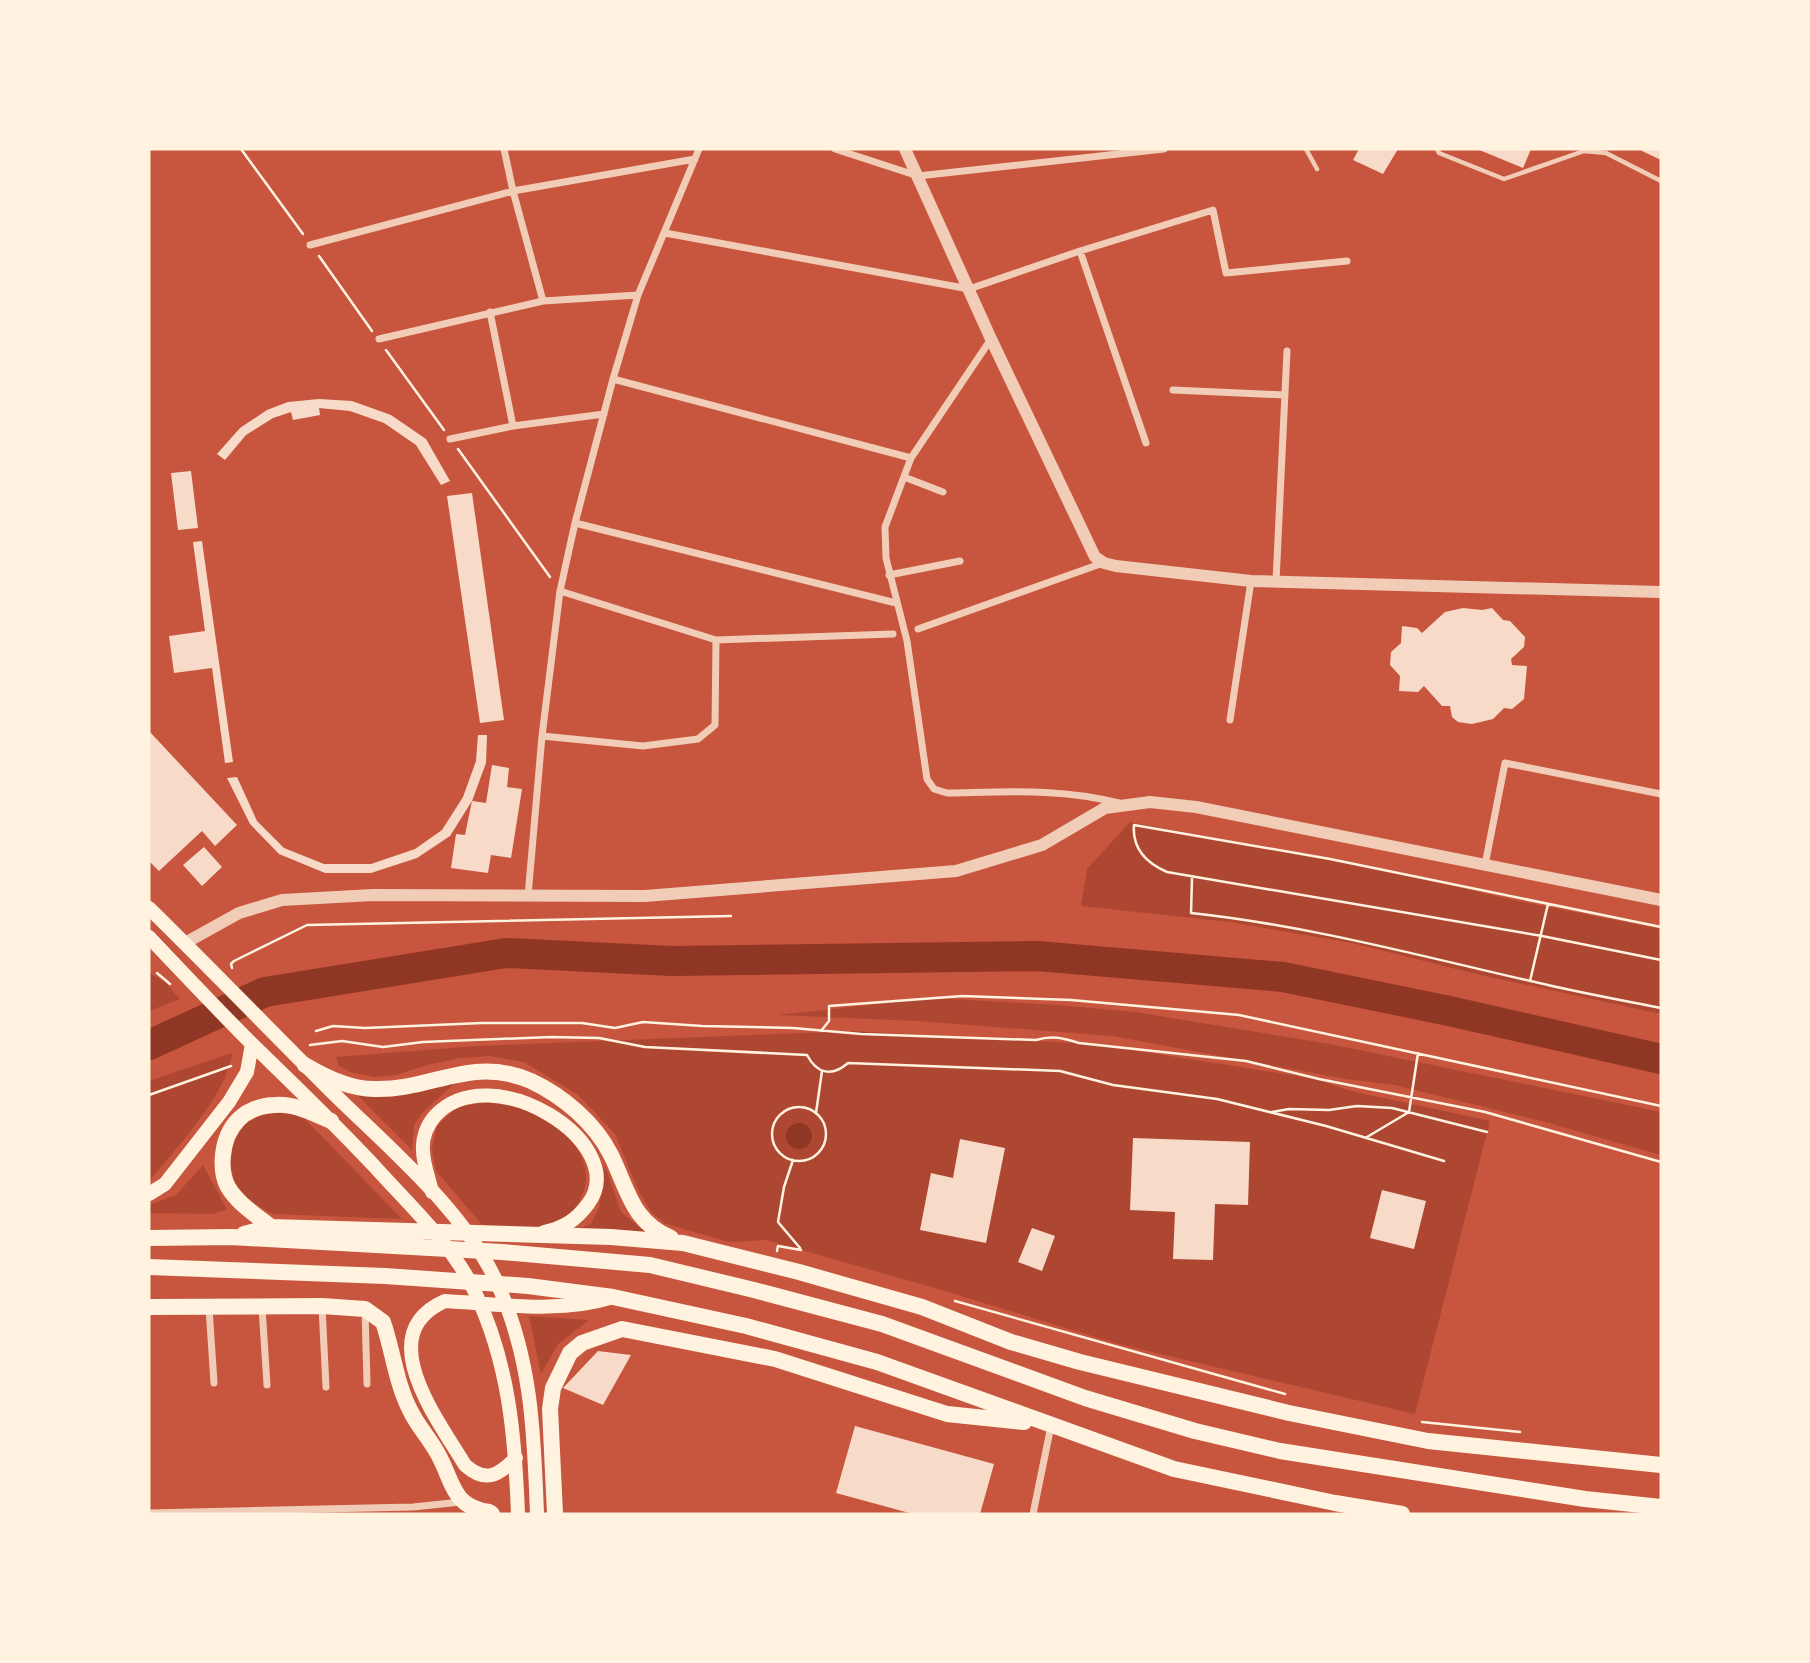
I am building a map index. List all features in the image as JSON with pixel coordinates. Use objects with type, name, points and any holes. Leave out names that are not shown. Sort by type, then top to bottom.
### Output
[{"type":"highway","points":[[305,1065],[326,1077],[372,1090],[396,1088],[451,1074],[482,1071],[505,1073],[531,1081],[561,1099],[596,1130],[612,1156],[626,1193],[643,1220],[663,1235],[922,1307],[1011,1342],[1080,1362],[1289,1413],[1428,1441],[1661,1465]]},
{"type":"highway","points":[[271,1227],[243,1205],[227,1185],[222,1164],[225,1140],[234,1123],[251,1110],[276,1104],[297,1108],[331,1121]]},
{"type":"highway","points":[[231,1237],[271,1227],[611,1237],[684,1243]]},
{"type":"highway","points":[[149,1238],[231,1237],[502,1252],[650,1265],[883,1324],[1086,1398],[1195,1431],[1280,1451],[1585,1499],[1661,1507]]},
{"type":"highway","points":[[149,1267],[385,1276],[528,1286],[613,1297],[746,1326],[877,1362],[1174,1469],[1335,1503],[1402,1514]]},
{"type":"highway","points":[[149,1307],[322,1306],[365,1309],[383,1322],[398,1380],[409,1409],[434,1447],[451,1486],[462,1502],[492,1514]]},
{"type":"highway","points":[[555,1514],[550,1409],[553,1388],[570,1353],[582,1343],[622,1329],[775,1359],[947,1414],[1051,1424]]},
{"type":"main road","points":[[149,908],[433,1193],[483,1256],[499,1286],[520,1344],[528,1380],[533,1423],[537,1514]]},
{"type":"main road","points":[[149,937],[331,1121],[456,1258],[475,1293],[508,1388],[516,1458],[518,1514]]},
{"type":"main road","points":[[149,1194],[165,1184],[229,1102],[247,1072],[252,1044]]},
{"type":"main road","points":[[433,1193],[422,1150],[430,1122],[439,1112],[450,1103],[481,1096],[516,1099],[533,1105],[558,1120],[581,1141],[592,1157],[596,1177],[592,1198],[580,1214],[564,1227],[532,1235]]},
{"type":"main road","points":[[516,1458],[504,1470],[489,1476],[476,1475],[466,1465],[421,1393],[412,1350],[412,1335],[420,1316],[445,1301],[559,1307],[589,1305],[613,1297]]},
{"type":"street","points":[[505,149],[513,191],[543,302]]},
{"type":"street","points":[[528,897],[542,736],[560,591],[575,523],[638,295],[699,149]]},
{"type":"street","points":[[835,149],[918,176],[1164,149]]},
{"type":"street","points":[[905,149],[991,339],[1095,557],[1104,563],[1251,580],[1661,592]]},
{"type":"street","points":[[310,244],[513,191],[695,159]]},
{"type":"street","points":[[665,233],[969,289],[1213,210],[1226,273],[1347,261]]},
{"type":"street","points":[[1080,251],[1146,443]]},
{"type":"street","points":[[379,339],[543,302],[638,295]]},
{"type":"street","points":[[491,312],[513,426]]},
{"type":"street","points":[[991,339],[911,458],[885,527],[886,558],[905,634],[927,779],[934,789],[947,793],[1056,791],[1126,805]]},
{"type":"street","points":[[1276,581],[1287,351]]},
{"type":"street","points":[[613,379],[911,458]]},
{"type":"street","points":[[1174,390],[1284,395]]},
{"type":"street","points":[[450,439],[513,426],[604,414]]},
{"type":"street","points":[[904,477],[943,492]]},
{"type":"street","points":[[575,523],[896,603]]},
{"type":"street","points":[[889,575],[960,561]]},
{"type":"street","points":[[918,629],[1104,563]]},
{"type":"street","points":[[1230,720],[1251,580]]},
{"type":"street","points":[[560,591],[716,640],[893,634]]},
{"type":"street","points":[[542,736],[643,746],[698,739],[715,725],[716,640]]},
{"type":"street","points":[[1485,865],[1505,763],[1661,794]]},
{"type":"street","points":[[185,943],[239,913],[282,900],[373,895],[645,896],[956,871],[1042,845],[1105,808],[1150,802],[1196,807],[1661,900]]},
{"type":"street","points":[[262,1306],[267,1385]]},
{"type":"street","points":[[322,1306],[326,1387]]},
{"type":"street","points":[[209,1307],[214,1383]]},
{"type":"street","points":[[365,1309],[367,1384]]},
{"type":"street","points":[[1032,1514],[1051,1424]]},
{"type":"street","points":[[149,1513],[414,1507],[462,1502]]},
{"type":"lane","points":[[1306,149],[1317,169]]},
{"type":"lane","points":[[1437,149],[1439,153],[1504,179],[1584,151],[1606,153],[1661,181]]},
{"type":"path","points":[[241,149],[560,591]]},
{"type":"path","points":[[1661,927],[1330,859],[1134,825],[1133,834],[1143,857],[1167,872],[1542,936],[1661,960]]},
{"type":"path","points":[[1192,876],[1191,913],[1225,916],[1347,939],[1661,1008]]},
{"type":"path","points":[[1530,981],[1548,904]]},
{"type":"path","points":[[233,970],[230,964],[234,961],[307,925],[732,916]]},
{"type":"path","points":[[157,973],[177,989]]},
{"type":"path","points":[[821,1031],[829,1021],[829,1006],[962,996],[1071,1000],[1239,1016],[1661,1106]]},
{"type":"path","points":[[316,1031],[333,1026],[365,1028],[482,1023],[582,1023],[615,1028],[643,1022],[861,1034],[1036,1040],[1061,1037],[1079,1043],[1246,1061],[1485,1112],[1661,1162]]},
{"type":"path","points":[[319,1054],[310,1045],[342,1041],[383,1047],[423,1042],[551,1037],[600,1038],[645,1048],[807,1055],[813,1067],[822,1071],[841,1069],[848,1063],[1060,1071],[1113,1085],[1217,1099],[1444,1161]]},
{"type":"path","points":[[1366,1138],[1409,1112],[1418,1053]]},
{"type":"path","points":[[149,1095],[236,1062],[234,1071]]},
{"type":"path","points":[[816,1113],[822,1071]]},
{"type":"path","points":[[1269,1112],[1357,1106],[1392,1108],[1488,1132]]},
{"type":"path","points":[[799,1107],[816,1113],[826,1129],[823,1146],[810,1158],[793,1160],[785,1157],[774,1143],[774,1127],[783,1112],[799,1107]]},
{"type":"path","points":[[778,1246],[801,1250],[778,1223],[783,1187],[793,1160]]},
{"type":"path","points":[[947,1299],[1290,1395]]},
{"type":"path","points":[[1416,1421],[1526,1433]]},
{"type":"shaded area","points":[[1130,822],[1379,869],[1518,901],[1661,929],[1661,1014],[1472,973],[1352,943],[1230,922],[1081,906],[1087,869]]},
{"type":"shaded area","points":[[149,973],[164,981],[180,999],[149,1011]]},
{"type":"shaded area","points":[[933,998],[1135,1012],[1330,1044],[1661,1112],[1661,1155],[1549,1123],[1395,1085],[1346,1079],[1112,1036],[917,1021],[778,1015]]},
{"type":"shaded area","points":[[853,1031],[1094,1044],[1311,1078],[1351,1091],[1490,1121],[1415,1414],[1118,1344],[767,1240],[729,1242],[666,1224],[652,1213],[639,1192],[615,1134],[578,1095],[524,1062],[489,1056],[460,1058],[396,1075],[374,1077],[350,1072],[339,1066],[336,1057],[477,1046]]},
{"type":"shaded area","points":[[232,1053],[229,1068],[211,1103],[149,1181],[149,1081]]},
{"type":"shaded area","points":[[456,1082],[422,1113],[414,1125],[412,1150],[355,1093]]},
{"type":"shaded area","points":[[489,1102],[521,1108],[541,1116],[560,1129],[576,1147],[585,1168],[585,1185],[575,1209],[561,1221],[538,1229],[484,1227],[436,1171],[432,1149],[437,1126],[457,1107]]},
{"type":"shaded area","points":[[288,1112],[303,1117],[402,1219],[273,1214],[252,1203],[235,1184],[230,1164],[234,1141],[245,1124],[263,1114]]},
{"type":"shaded area","points":[[799,1123],[808,1127],[812,1136],[808,1145],[799,1149],[790,1145],[786,1136],[790,1127]]},
{"type":"shaded area","points":[[203,1165],[227,1209],[213,1214],[149,1213],[149,1205],[176,1195]]},
{"type":"shaded area","points":[[605,1166],[621,1212],[648,1234],[576,1230],[591,1224],[599,1207]]},
{"type":"shaded area","points":[[529,1316],[589,1320],[558,1344],[541,1374]]},
{"type":"building","points":[[1359,149],[1398,149],[1383,174],[1353,160]]},
{"type":"building","points":[[1477,149],[1531,149],[1523,168]]},
{"type":"building","points":[[1661,149],[1661,160],[1642,151]]},
{"type":"building","points":[[319,399],[352,401],[391,415],[426,439],[450,481],[441,485],[416,445],[384,423],[350,411],[319,408],[320,415],[293,420],[291,412],[273,418],[246,435],[225,460],[217,454],[240,428],[267,410],[288,402]]},
{"type":"building","points":[[191,471],[198,528],[178,530],[171,473]]},
{"type":"building","points":[[472,493],[504,720],[480,723],[447,496]]},
{"type":"building","points":[[202,541],[233,762],[225,763],[212,668],[174,673],[169,636],[205,631],[193,542]]},
{"type":"building","points":[[1463,608],[1492,608],[1503,620],[1510,621],[1525,637],[1524,647],[1511,659],[1512,665],[1527,666],[1524,699],[1512,709],[1504,708],[1493,719],[1472,724],[1458,722],[1452,717],[1450,706],[1442,706],[1424,686],[1418,692],[1399,691],[1400,676],[1390,665],[1391,652],[1401,643],[1402,626],[1417,628],[1422,633],[1445,612]]},
{"type":"building","points":[[149,731],[237,825],[215,846],[202,831],[159,871],[149,861]]},
{"type":"building","points":[[478,735],[487,735],[486,763],[472,801],[450,836],[417,858],[371,873],[325,873],[279,854],[250,824],[227,778],[237,777],[257,821],[284,848],[324,864],[371,864],[415,849],[442,830],[463,797],[476,761]]},
{"type":"building","points":[[492,765],[509,768],[507,787],[522,789],[511,858],[491,855],[488,873],[451,868],[456,834],[465,835],[472,801],[486,803]]},
{"type":"building","points":[[204,847],[222,867],[202,886],[183,865]]},
{"type":"building","points":[[1133,1138],[1250,1142],[1248,1205],[1215,1204],[1213,1260],[1173,1259],[1175,1212],[1130,1210]]},
{"type":"building","points":[[960,1139],[1005,1148],[986,1243],[920,1230],[931,1173],[953,1178]]},
{"type":"building","points":[[1382,1190],[1426,1201],[1414,1249],[1370,1238]]},
{"type":"building","points":[[1032,1228],[1055,1236],[1042,1271],[1018,1262]]},
{"type":"building","points":[[598,1351],[631,1355],[603,1405],[563,1388]]},
{"type":"building","points":[[855,1426],[994,1464],[980,1514],[913,1514],[836,1493]]},
{"type":"waterway","points":[[149,1045],[265,992],[506,953],[672,961],[1037,956],[1283,977],[1661,1059]]}]
